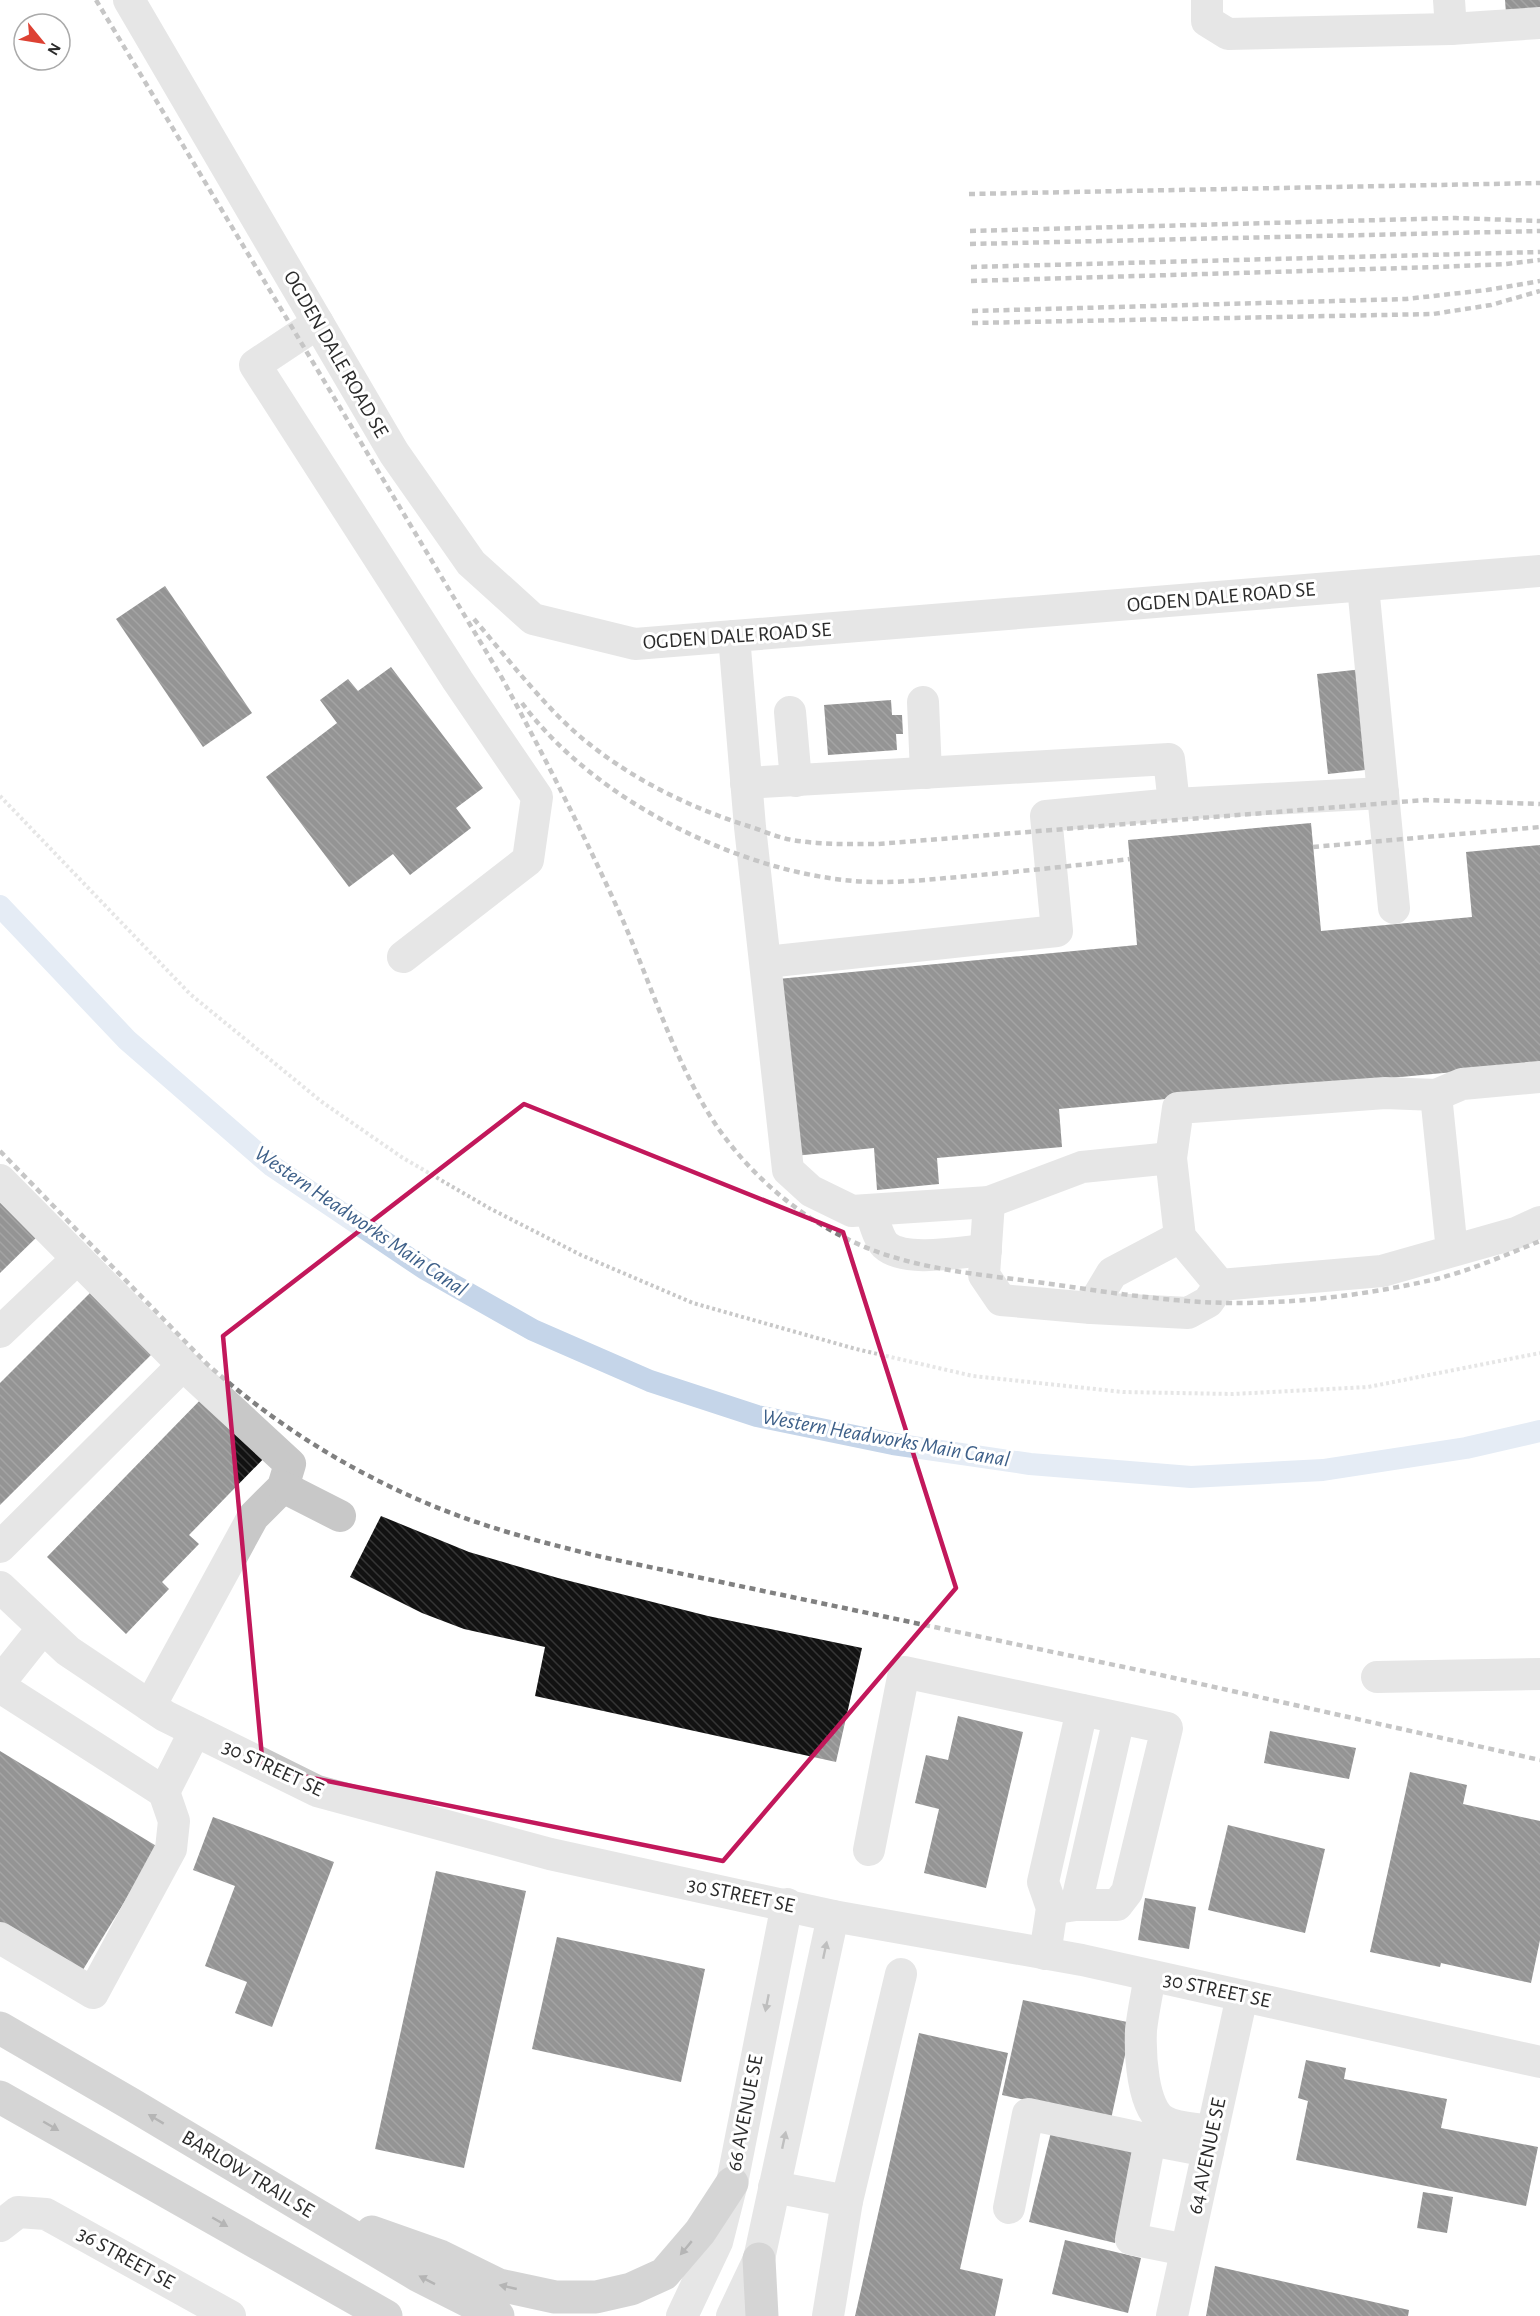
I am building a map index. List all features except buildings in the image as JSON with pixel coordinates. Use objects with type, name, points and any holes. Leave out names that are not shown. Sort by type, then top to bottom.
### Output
[{"type":"main road","name":"BARLOW TRAIL SE","points":[[0,2028],[418,2276],[498,2316]]},
{"type":"main road","points":[[0,2097],[382,2312]]},
{"type":"main road","points":[[314,2214],[440,2256],[499,2285],[555,2297],[596,2297],[631,2289],[664,2274],[700,2232],[732,2183]]},
{"type":"main road","points":[[759,2259],[762,2316]]},
{"type":"street","name":"OGDEN DALE ROAD SE","points":[[129,0],[394,453],[471,563],[532,619],[635,644],[1540,571]]},
{"type":"street","points":[[1207,0],[1207,21],[1228,34],[1450,14],[1540,23]]},
{"type":"street","points":[[318,323],[255,365],[458,681],[537,797],[528,860],[403,957]]},
{"type":"street","points":[[1363,586],[1394,908]]},
{"type":"street","points":[[734,636],[746,783],[788,1170],[811,1191],[852,1211],[990,1202],[1082,1167],[1171,1158]]},
{"type":"street","points":[[923,702],[927,773]]},
{"type":"street","points":[[790,712],[796,780]]},
{"type":"street","points":[[746,783],[1169,759],[1174,804]]},
{"type":"street","points":[[766,962],[1057,931],[1046,816],[1174,804],[1383,793]]},
{"type":"street","points":[[1220,1285],[1180,1236],[1171,1158],[1178,1108],[1385,1093],[1436,1095],[1461,1084],[1540,1077]]},
{"type":"street","points":[[1436,1095],[1452,1251]]},
{"type":"street","points":[[0,1180],[183,1365],[290,1464],[283,1487],[254,1517],[150,1706]]},
{"type":"street","points":[[990,1202],[984,1275],[1001,1300],[1188,1313],[1208,1302],[1220,1285],[1382,1271],[1516,1233],[1540,1222]]},
{"type":"street","points":[[870,1210],[884,1244],[897,1252],[924,1255],[986,1251]]},
{"type":"street","points":[[1091,1308],[1112,1273],[1180,1236]]},
{"type":"street","points":[[0,1332],[77,1259]]},
{"type":"street","points":[[0,1547],[183,1365]]},
{"type":"street","points":[[283,1487],[340,1516]]},
{"type":"street","name":"30 STREET SE","points":[[0,1587],[68,1651],[150,1706],[195,1731],[317,1791],[550,1854],[787,1904],[833,1916],[1045,1954],[1150,1976],[1540,2062]]},
{"type":"street","points":[[0,1682],[43,1628]]},
{"type":"street","points":[[869,1850],[904,1672],[1167,1728],[1127,1892],[1117,1905],[1064,1907]]},
{"type":"street","points":[[1377,1677],[1540,1674]]},
{"type":"street","points":[[0,1686],[164,1791],[174,1821],[171,1849],[93,1994],[0,1938]]},
{"type":"street","points":[[1064,1907],[1043,1882],[1082,1710]]},
{"type":"street","points":[[1045,1954],[1064,1907],[1119,1718]]},
{"type":"street","points":[[164,1791],[195,1731]]},
{"type":"street","name":"66 AVENUE SE","points":[[682,2316],[717,2242],[732,2183],[787,1904]]},
{"type":"street","name":"66 AVENUE SE","points":[[732,2316],[759,2259],[833,1916]]},
{"type":"street","points":[[828,2316],[847,2202],[901,1974]]},
{"type":"street","points":[[1150,1976],[1141,2040],[1145,2084],[1150,2101],[1158,2116],[1166,2122],[1210,2141]]},
{"type":"street","name":"64 AVENUE SE","points":[[1172,2316],[1242,1996]]},
{"type":"street","points":[[1009,2208],[1028,2114],[1150,2140],[1210,2141]]},
{"type":"street","points":[[1150,2140],[1131,2239],[1186,2250]]},
{"type":"street","points":[[774,2187],[847,2202]]},
{"type":"street","name":"36 STREET SE","points":[[9,2219],[46,2214],[230,2316]]},
{"type":"path","points":[[0,796],[190,994],[322,1102],[403,1158],[489,1208],[581,1255],[693,1303],[856,1349],[973,1376],[1123,1392],[1233,1394],[1368,1387],[1540,1353]]},
{"type":"highlighted area","points":[[524,1104],[843,1232],[956,1588],[723,1861],[263,1768],[223,1336]]},
{"type":"waterway","name":"Western Headworks Main Canal","points":[[0,906],[127,1040],[272,1166],[425,1269],[533,1330],[650,1381],[757,1416],[893,1444],[1030,1464],[1191,1477],[1323,1470],[1466,1448],[1540,1431]]},
{"type":"railway","points":[[96,0],[502,678],[606,884],[632,941],[664,1023],[702,1103],[735,1150],[773,1190],[818,1223],[867,1248],[893,1257],[968,1273],[1188,1301],[1237,1303],[1287,1301],[1337,1297],[1387,1289],[1462,1272],[1540,1241]]},
{"type":"railway","points":[[969,194],[1540,183]]},
{"type":"railway","points":[[970,231],[1455,218],[1540,221]]},
{"type":"railway","points":[[970,244],[1540,231]]},
{"type":"railway","points":[[971,267],[1540,252]]},
{"type":"railway","points":[[971,281],[1438,267],[1540,260]]},
{"type":"railway","points":[[972,311],[1406,299],[1487,290],[1540,281]]},
{"type":"railway","points":[[972,323],[1433,314],[1491,305],[1540,291]]},
{"type":"railway","points":[[474,619],[546,704],[577,734],[622,768],[696,807],[772,835],[798,841],[878,844],[1425,800],[1540,804]]},
{"type":"railway","points":[[522,703],[552,738],[587,770],[627,799],[670,824],[716,846],[762,862],[809,874],[854,881],[880,882],[1022,871],[1130,859]]},
{"type":"railway","points":[[1313,847],[1540,827]]},
{"type":"railway","points":[[0,1151],[207,1364],[232,1386],[285,1426],[341,1461],[431,1505],[515,1534],[602,1557],[1143,1671],[1540,1760]]}]
